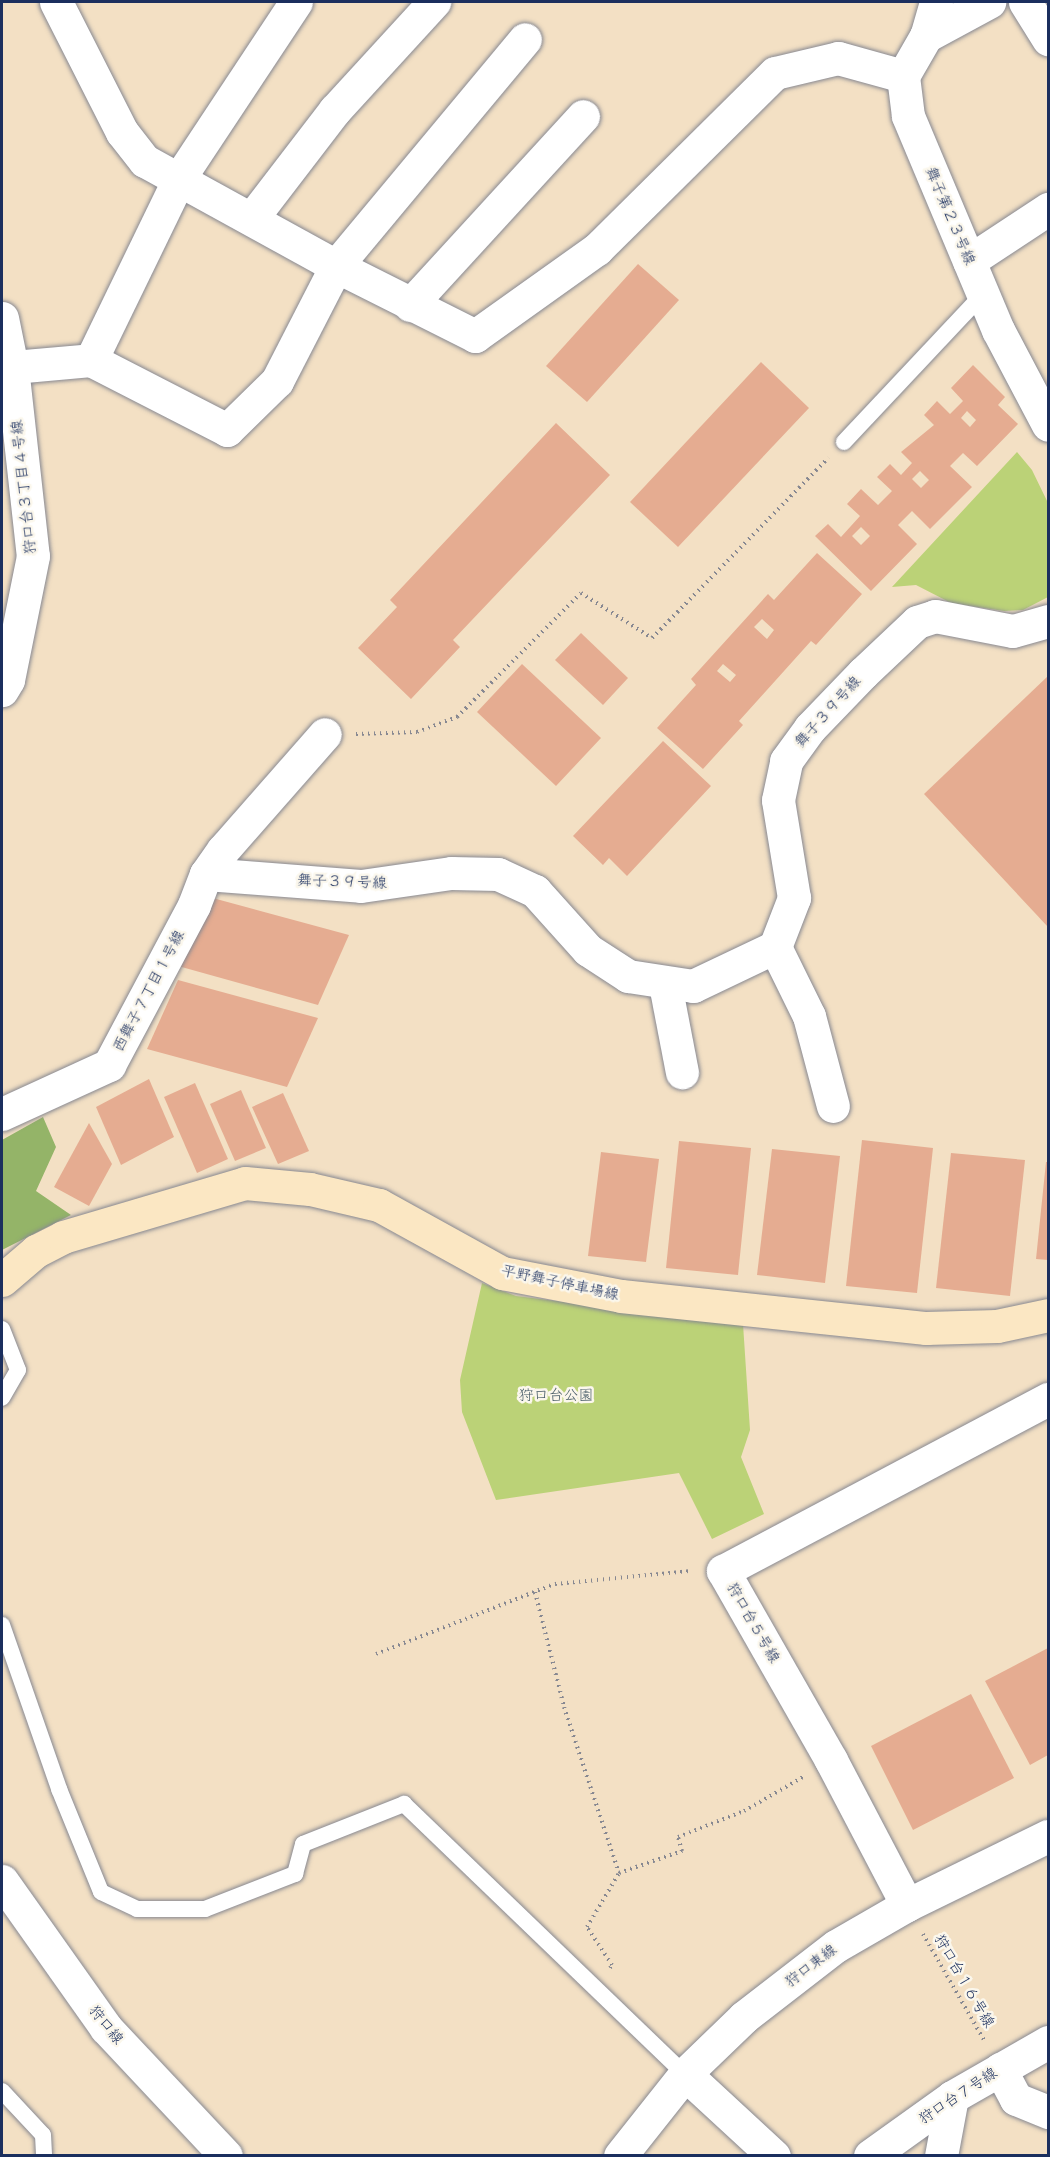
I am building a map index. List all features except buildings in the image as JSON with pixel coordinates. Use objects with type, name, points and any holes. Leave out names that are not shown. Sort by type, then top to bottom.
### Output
[{"type":"main road","name":"平野舞子停車場線","points":[[2,1280],[36,1251],[63,1237],[245,1183],[310,1189],[379,1205],[502,1274],[621,1296],[926,1328],[997,1326],[1048,1315]]},
{"type":"street","points":[[56,2],[122,132],[145,161],[180,177],[336,266],[475,336],[597,249],[775,73],[838,58],[903,76],[926,36],[936,2]]},
{"type":"street","points":[[92,360],[180,177],[296,2]]},
{"type":"street","points":[[252,218],[335,110],[434,2]]},
{"type":"street","points":[[926,36],[989,2]]},
{"type":"street","points":[[1025,2],[1048,39]]},
{"type":"street","points":[[7,368],[92,360],[226,430],[277,381],[336,266],[525,39]]},
{"type":"street","name":"舞子第２３号線","points":[[903,76],[908,116],[983,294],[1048,425]]},
{"type":"street","points":[[410,305],[583,116]]},
{"type":"street","points":[[969,261],[1048,209]]},
{"type":"street","name":"狩口台３丁目４号線","points":[[2,318],[33,556],[8,680],[2,690]]},
{"type":"street","name":"舞子３９号線","points":[[206,874],[360,886],[451,873],[498,874],[535,891],[588,950],[628,976],[665,984],[693,986],[775,947],[794,898],[778,800],[786,761],[810,728],[917,621],[935,616],[1013,631],[1048,621]]},
{"type":"street","name":"西舞子７丁目１号線","points":[[2,1114],[109,1065],[194,905],[206,874],[223,850],[325,734]]},
{"type":"street","points":[[775,947],[809,1016],[833,1106]]},
{"type":"street","points":[[665,984],[682,1072]]},
{"type":"street","name":"狩口台５号線","points":[[907,1905],[831,1760],[723,1570],[1048,1399]]},
{"type":"street","name":"狩口東線","points":[[620,2156],[685,2074],[744,2017],[836,1946],[907,1905],[1048,1836]]},
{"type":"street","name":"狩口線","points":[[3,1888],[106,2028],[226,2156]]},
{"type":"street","name":"狩口台７号線","points":[[870,2156],[952,2097],[1048,2042]]},
{"type":"street","points":[[1000,2069],[1016,2099],[1048,2112]]},
{"type":"street","points":[[685,2074],[774,2156]]},
{"type":"street","points":[[940,2156],[952,2097]]},
{"type":"lane","points":[[844,442],[983,294]]},
{"type":"lane","points":[[2,1329],[18,1370],[2,1398]]},
{"type":"lane","points":[[2,1625],[59,1789],[100,1892],[137,1909],[204,1909],[295,1874],[303,1844],[404,1804],[685,2074]]},
{"type":"lane","points":[[2,2091],[43,2134],[44,2156]]},
{"type":"path","points":[[325,734],[417,732],[457,717],[581,592],[652,639],[844,442]]},
{"type":"path","points":[[376,1654],[555,1584],[664,1571],[723,1570]]},
{"type":"path","points":[[536,1592],[564,1707],[619,1873]]},
{"type":"path","points":[[612,1965],[587,1927],[619,1873],[682,1851],[678,1837],[744,1811],[831,1760]]},
{"type":"path","name":"狩口台１６号線","points":[[907,1905],[1000,2069]]},
{"type":"green space","points":[[1017,452],[1032,470],[1048,503],[1048,597],[1023,610],[1004,611],[951,603],[916,585],[892,587]]},
{"type":"green space","points":[[43,1117],[56,1147],[36,1191],[71,1215],[2,1250],[2,1140]]},
{"type":"green space","name":"狩口台公園","points":[[482,1283],[516,1296],[743,1324],[750,1430],[741,1457],[764,1514],[712,1539],[679,1473],[496,1500],[462,1412],[460,1380]]}]
